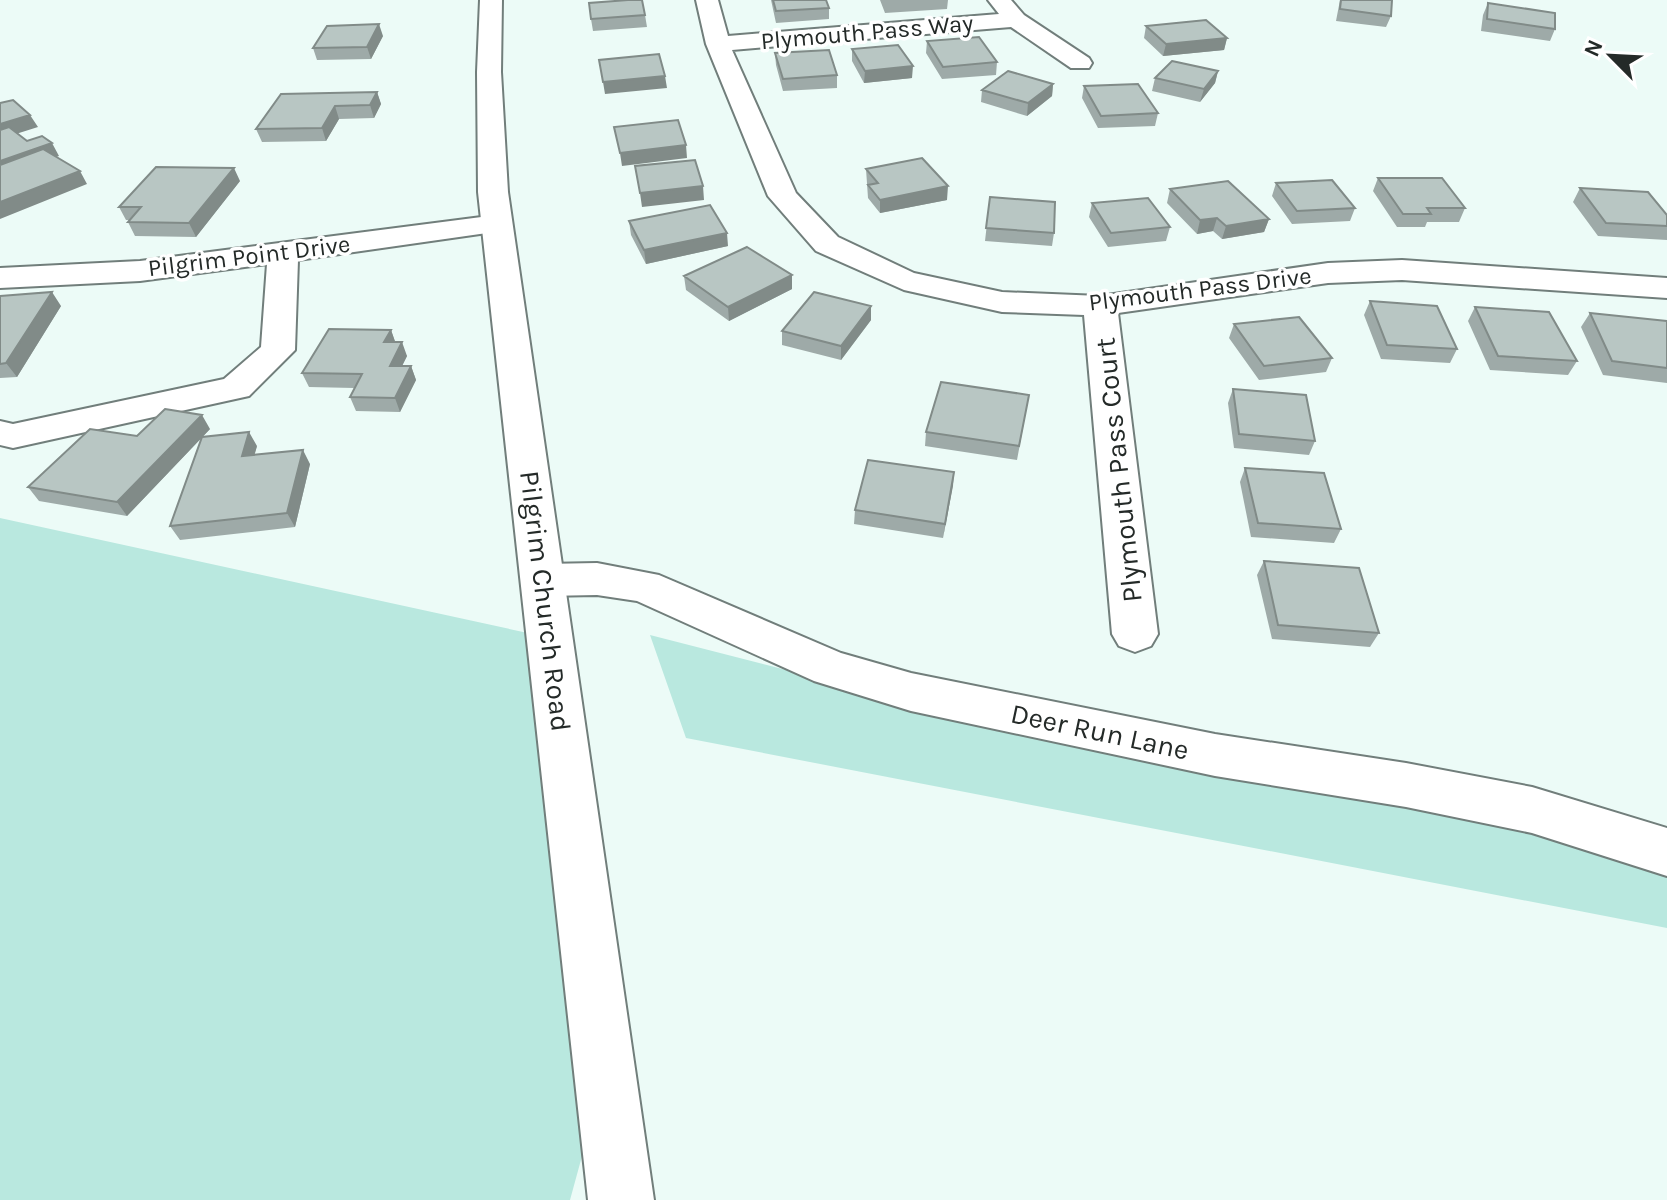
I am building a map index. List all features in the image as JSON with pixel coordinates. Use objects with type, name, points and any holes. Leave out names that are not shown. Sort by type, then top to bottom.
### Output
[{"type":"street","name":"Pilgrim Church Road","points":[[491,0],[489,72],[497,224],[621,1200]]},
{"type":"street","name":"Plymouth Pass Drive","points":[[707,0],[718,44],[783,196],[827,244],[904,280],[1002,302],[1100,306],[1328,273],[1402,270],[1667,288]]},
{"type":"street","points":[[999,0],[1016,20],[1080,63]]},
{"type":"street","name":"Plymouth Pass Way","points":[[718,44],[1016,20]]},
{"type":"street","name":"Pilgrim Point Drive","points":[[0,278],[140,271],[497,224]]},
{"type":"street","points":[[0,433],[13,436],[236,388],[278,350],[283,252]]},
{"type":"street","name":"Plymouth Pass Court","points":[[1100,306],[1135,634]]},
{"type":"street","name":"Deer Run Lane","points":[[544,580],[597,579],[644,586],[830,668],[911,692],[1215,755],[1406,785],[1532,810],[1667,852]]},
{"type":"green space","points":[[0,518],[551,638],[605,1072],[570,1200],[0,1200]]},
{"type":"green space","points":[[650,635],[1114,754],[1667,831],[1667,928],[686,738]]},
{"type":"building","points":[[642,0],[645,15],[591,19],[589,3]]},
{"type":"building","points":[[773,0],[826,0],[829,8],[776,11]]},
{"type":"building","points":[[1341,0],[1392,0],[1391,16],[1340,9]]},
{"type":"building","points":[[1488,3],[1555,13],[1555,29],[1487,19]]},
{"type":"building","points":[[1206,20],[1227,38],[1166,44],[1146,26]]},
{"type":"building","points":[[379,24],[367,47],[313,48],[327,26]]},
{"type":"building","points":[[979,37],[997,62],[943,67],[927,41]]},
{"type":"building","points":[[898,45],[913,66],[865,71],[852,49]]},
{"type":"building","points":[[829,50],[837,75],[783,79],[775,53]]},
{"type":"building","points":[[659,54],[665,76],[603,82],[599,60]]},
{"type":"building","points":[[1172,61],[1218,71],[1204,89],[1155,78]]},
{"type":"building","points":[[1008,71],[1053,84],[1028,103],[982,90]]},
{"type":"building","points":[[1138,84],[1158,113],[1101,116],[1084,86]]},
{"type":"building","points":[[377,92],[370,105],[335,106],[322,128],[256,129],[281,94]]},
{"type":"building","points":[[13,100],[30,115],[0,124],[0,103]]},
{"type":"building","points":[[678,120],[686,145],[620,153],[614,127]]},
{"type":"building","points":[[9,127],[27,141],[42,136],[52,143],[0,161],[0,130]]},
{"type":"building","points":[[43,149],[80,171],[0,202],[0,165]]},
{"type":"building","points":[[922,158],[948,186],[880,200],[868,185],[878,183],[866,169]]},
{"type":"building","points":[[695,160],[703,186],[640,193],[635,166]]},
{"type":"building","points":[[156,167],[234,168],[189,223],[128,222],[141,207],[119,207]]},
{"type":"building","points":[[1378,178],[1442,178],[1465,208],[1427,208],[1431,214],[1403,214]]},
{"type":"building","points":[[1332,180],[1355,208],[1297,211],[1276,183]]},
{"type":"building","points":[[1228,181],[1269,219],[1226,226],[1217,218],[1200,220],[1170,189]]},
{"type":"building","points":[[1580,188],[1648,192],[1667,215],[1667,226],[1606,223]]},
{"type":"building","points":[[990,197],[1055,202],[1054,233],[986,228]]},
{"type":"building","points":[[1148,198],[1170,227],[1111,233],[1092,203]]},
{"type":"building","points":[[710,205],[727,233],[644,250],[629,221]]},
{"type":"building","points":[[747,247],[792,275],[728,307],[684,276]]},
{"type":"building","points":[[52,292],[6,363],[0,364],[0,296]]},
{"type":"building","points":[[814,292],[871,306],[841,346],[782,331]]},
{"type":"building","points":[[1370,301],[1437,306],[1457,349],[1387,345]]},
{"type":"building","points":[[1475,307],[1549,312],[1577,361],[1498,356]]},
{"type":"building","points":[[1590,313],[1667,321],[1667,368],[1612,361]]},
{"type":"building","points":[[1299,317],[1332,358],[1264,366],[1234,324]]},
{"type":"building","points":[[329,329],[391,330],[384,342],[402,342],[390,366],[411,366],[395,398],[350,397],[362,374],[302,373]]},
{"type":"building","points":[[941,382],[1029,395],[1019,446],[926,432]]},
{"type":"building","points":[[1233,389],[1306,395],[1315,441],[1239,434]]},
{"type":"building","points":[[165,409],[202,415],[117,502],[28,487],[90,429],[137,436]]},
{"type":"building","points":[[249,432],[242,456],[303,450],[287,513],[170,526],[202,437]]},
{"type":"building","points":[[868,460],[954,472],[945,524],[855,510]]},
{"type":"building","points":[[1245,468],[1324,473],[1341,529],[1258,523]]},
{"type":"building","points":[[1264,561],[1359,568],[1379,633],[1278,625]]}]
